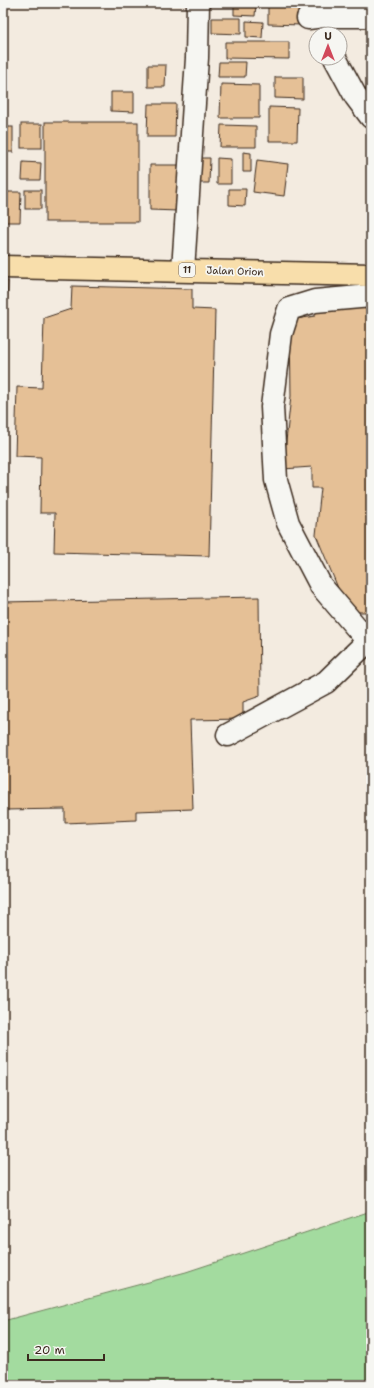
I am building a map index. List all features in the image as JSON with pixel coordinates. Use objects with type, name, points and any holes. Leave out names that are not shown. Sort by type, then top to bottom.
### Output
[{"type":"highway","name":"Jalan Orion","points":[[3,267],[371,275]]},
{"type":"street","points":[[183,270],[197,58],[198,3]]},
{"type":"street","points":[[318,22],[371,16]]},
{"type":"street","points":[[339,66],[356,97],[371,117]]},
{"type":"street","points":[[228,735],[326,682],[370,641],[321,586],[288,523],[276,480],[272,407],[280,334],[288,309],[315,301],[371,296]]},
{"type":"green space","points":[[371,1211],[371,1385],[3,1385],[3,1321],[186,1272]]},
{"type":"building","points":[[234,3],[256,3],[255,16],[234,15]]},
{"type":"building","points":[[329,3],[358,3],[358,11],[329,10]]},
{"type":"building","points":[[268,5],[302,5],[302,25],[268,24]]},
{"type":"building","points":[[212,18],[241,18],[241,34],[212,33]]},
{"type":"building","points":[[246,21],[263,22],[262,38],[246,37]]},
{"type":"building","points":[[225,42],[289,42],[289,59],[225,58]]},
{"type":"building","points":[[219,62],[246,62],[245,77],[218,77]]},
{"type":"building","points":[[148,65],[166,65],[165,87],[148,87]]},
{"type":"building","points":[[275,77],[303,77],[303,99],[275,98]]},
{"type":"building","points":[[221,84],[259,85],[259,118],[220,118]]},
{"type":"building","points":[[111,92],[134,92],[134,112],[111,111]]},
{"type":"building","points":[[148,104],[176,104],[175,137],[147,137]]},
{"type":"building","points":[[269,107],[298,108],[297,141],[269,141]]},
{"type":"building","points":[[45,122],[138,122],[138,222],[45,222]]},
{"type":"building","points":[[21,124],[42,124],[42,148],[21,148]]},
{"type":"building","points":[[221,125],[256,126],[256,147],[220,147]]},
{"type":"building","points":[[3,127],[13,127],[13,152],[3,152]]},
{"type":"building","points":[[243,152],[251,153],[251,172],[243,172]]},
{"type":"building","points":[[195,158],[210,158],[209,183],[194,183]]},
{"type":"building","points":[[217,158],[231,159],[231,184],[217,184]]},
{"type":"building","points":[[257,160],[288,164],[284,196],[253,192]]},
{"type":"building","points":[[23,162],[41,163],[40,180],[22,180]]},
{"type":"building","points":[[150,165],[179,165],[178,211],[150,210]]},
{"type":"building","points":[[229,189],[246,189],[245,206],[229,205]]},
{"type":"building","points":[[25,190],[41,190],[41,209],[25,209]]},
{"type":"building","points":[[5,192],[21,192],[20,222],[5,222]]},
{"type":"building","points":[[3,281],[8,281],[3,381]]},
{"type":"building","points":[[72,286],[192,289],[192,309],[215,310],[209,556],[54,552],[55,513],[40,513],[41,457],[15,456],[17,387],[42,388],[44,318],[71,309]]},
{"type":"building","points":[[316,306],[371,309],[371,612],[348,612],[316,535],[321,488],[312,488],[312,467],[283,469],[291,396],[290,320],[315,316]]},
{"type":"building","points":[[259,597],[260,696],[243,702],[243,719],[190,720],[193,809],[136,811],[136,820],[65,823],[65,809],[3,810],[3,602]]}]
